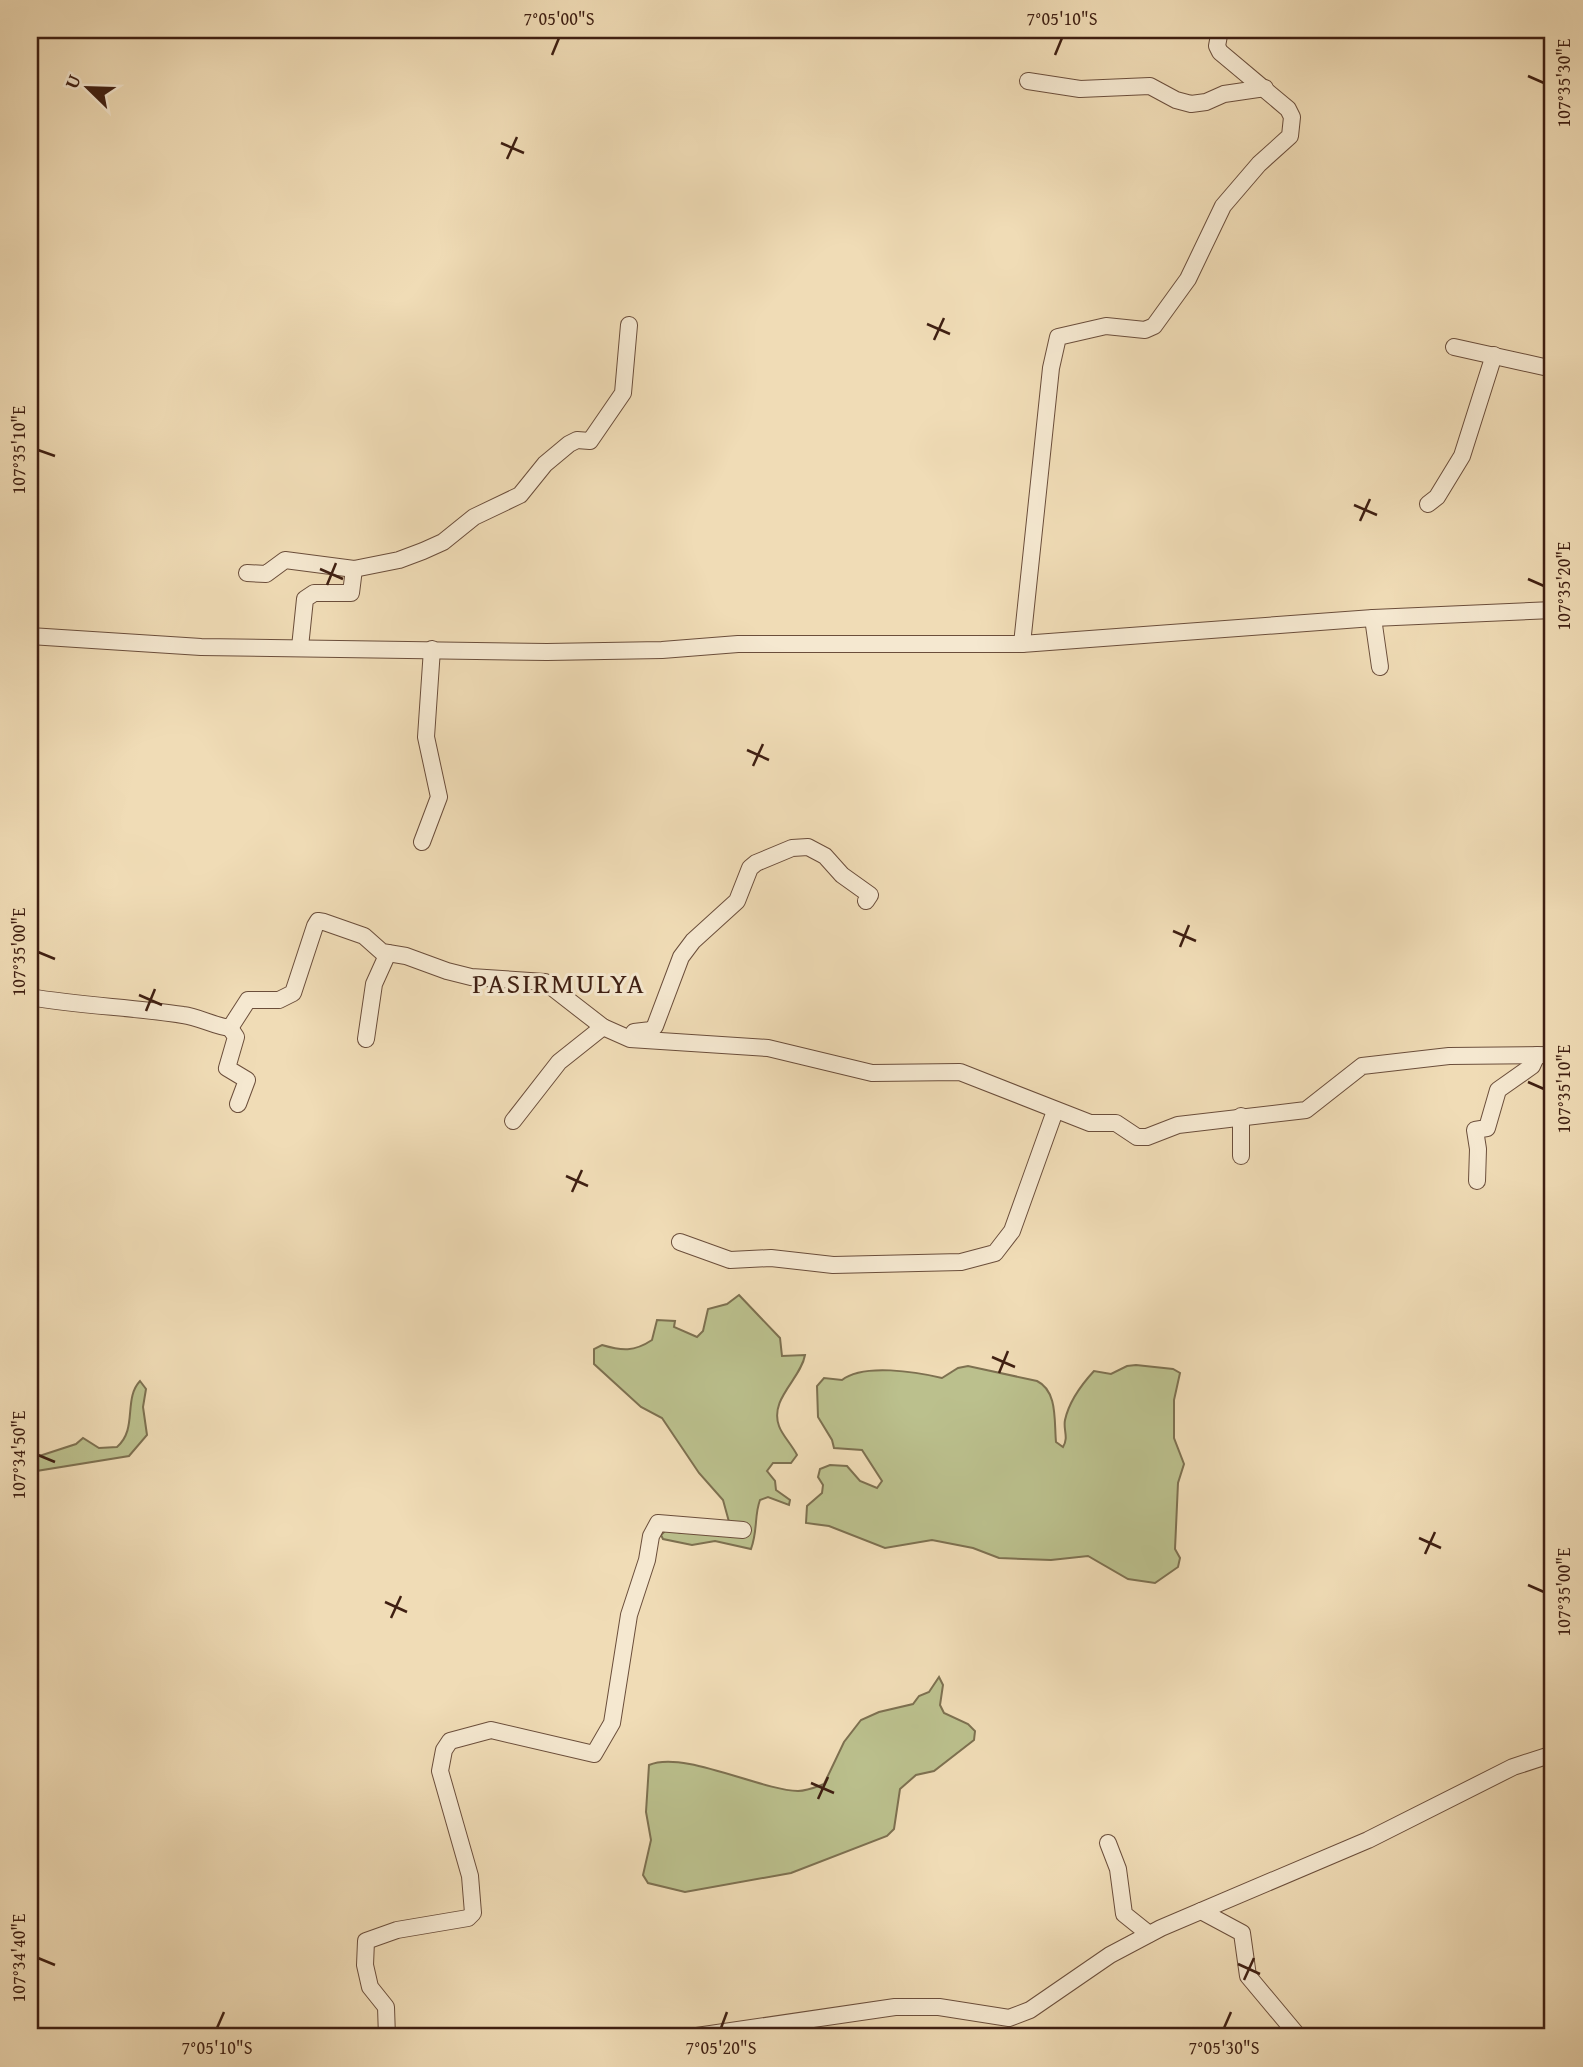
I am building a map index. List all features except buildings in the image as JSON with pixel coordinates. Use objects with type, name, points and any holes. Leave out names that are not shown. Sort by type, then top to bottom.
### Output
[{"type":"street","points":[[1022,644],[1051,368],[1058,337],[1106,326],[1144,330],[1163,316],[1205,250],[1223,206],[1259,164],[1290,136],[1292,117],[1288,109],[1220,52],[1217,46],[1220,30]]},
{"type":"street","points":[[1028,81],[1080,89],[1150,86],[1176,100],[1191,104],[1224,94],[1265,88]]},
{"type":"street","points":[[247,573],[265,574],[285,560],[354,569],[399,560],[443,542],[474,517],[520,495],[545,464],[569,444],[576,440],[590,441],[623,394],[629,326]]},
{"type":"street","points":[[1454,346],[1553,369]]},
{"type":"street","points":[[1428,504],[1437,497],[1462,456],[1494,355]]},
{"type":"street","points":[[300,648],[305,599],[314,593],[351,593],[354,569]]},
{"type":"street","points":[[30,636],[148,644],[547,652],[662,650],[738,644],[1022,644],[1373,618],[1553,610]]},
{"type":"street","points":[[1373,618],[1380,667]]},
{"type":"street","points":[[422,842],[439,797],[425,737],[432,649]]},
{"type":"street","points":[[513,1121],[559,1062],[609,1030],[646,1031],[655,1026],[681,957],[694,941],[737,901],[750,869],[756,863],[792,848],[808,847],[825,856],[842,875],[869,892],[866,901]]},
{"type":"street","points":[[230,1028],[248,1000],[279,1000],[293,993],[318,921],[349,929],[363,936],[382,952],[471,977],[545,982],[609,1030],[630,1039],[768,1048],[872,1073],[960,1072],[1055,1111],[1093,1124],[1116,1124],[1129,1133],[1147,1137],[1178,1125],[1306,1110],[1362,1066],[1449,1055],[1545,1055]]},
{"type":"street","points":[[366,1039],[374,984],[388,953]]},
{"type":"street","points":[[30,997],[187,1016],[230,1028],[236,1037],[227,1068],[247,1080],[238,1104]]},
{"type":"street","points":[[1477,1181],[1478,1149],[1475,1130],[1487,1128],[1499,1090],[1545,1055]]},
{"type":"street","points":[[680,1242],[730,1260],[761,1257],[833,1265],[961,1262],[995,1254],[1006,1243],[1012,1231],[1055,1111]]},
{"type":"street","points":[[1241,1116],[1241,1156]]},
{"type":"street","points":[[387,2037],[386,2007],[370,1987],[365,1965],[366,1941],[397,1930],[468,1917],[473,1913],[470,1876],[440,1771],[444,1750],[450,1741],[491,1730],[594,1754],[612,1723],[629,1615],[647,1560],[651,1536],[658,1523],[743,1530]]},
{"type":"street","points":[[690,2037],[895,2007],[939,2007],[1009,2018],[1040,2004],[1110,1955],[1149,1934],[1368,1840],[1513,1767],[1553,1754]]},
{"type":"street","points":[[1108,1843],[1118,1869],[1124,1914],[1149,1934]]},
{"type":"street","points":[[1201,1910],[1242,1933],[1248,1976],[1299,2037]]},
{"type":"green space","points":[[739,1295],[780,1338],[782,1356],[805,1355],[782,1398],[777,1416],[780,1429],[797,1455],[791,1463],[773,1463],[767,1471],[775,1481],[776,1490],[790,1500],[789,1505],[768,1497],[760,1500],[751,1549],[715,1541],[692,1545],[663,1539],[661,1535],[667,1529],[681,1533],[728,1533],[731,1529],[723,1500],[699,1473],[662,1418],[641,1407],[594,1364],[594,1349],[602,1345],[628,1349],[646,1344],[652,1340],[657,1320],[675,1321],[674,1327],[697,1337],[703,1331],[708,1309],[727,1304]]},
{"type":"green space","points":[[968,1366],[1037,1381],[1049,1392],[1052,1399],[1056,1442],[1063,1447],[1066,1440],[1065,1420],[1070,1407],[1094,1371],[1111,1374],[1127,1366],[1173,1369],[1180,1373],[1174,1400],[1174,1438],[1184,1464],[1178,1483],[1175,1549],[1180,1558],[1178,1567],[1155,1583],[1128,1579],[1088,1556],[1051,1560],[999,1558],[973,1548],[932,1540],[885,1548],[829,1526],[806,1523],[807,1506],[822,1493],[823,1485],[818,1477],[820,1469],[830,1465],[847,1466],[860,1481],[877,1488],[882,1481],[862,1450],[834,1448],[818,1417],[817,1386],[824,1378],[842,1380],[863,1372],[890,1370],[942,1378],[958,1368]]},
{"type":"green space","points":[[140,1381],[146,1389],[143,1407],[147,1435],[129,1456],[30,1472],[30,1459],[76,1444],[83,1438],[99,1448],[117,1447],[127,1432],[132,1396]]},
{"type":"green space","points":[[939,1677],[943,1685],[940,1705],[944,1713],[968,1724],[975,1731],[974,1740],[934,1771],[916,1775],[900,1789],[894,1829],[887,1836],[791,1873],[685,1892],[648,1883],[643,1875],[651,1840],[646,1812],[649,1765],[681,1763],[782,1789],[811,1789],[824,1784],[844,1742],[861,1720],[879,1712],[913,1704],[919,1696],[929,1692]]},
{"type":"district","name":"PASIRMULYA","points":[[559,983]]}]
